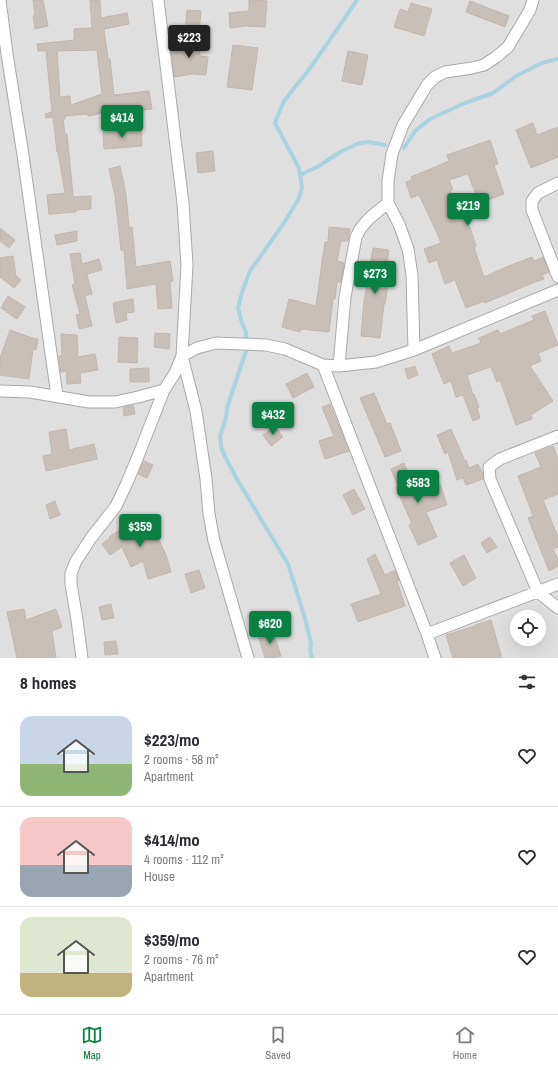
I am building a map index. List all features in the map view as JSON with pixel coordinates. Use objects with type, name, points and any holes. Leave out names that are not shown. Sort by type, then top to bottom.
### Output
[{"type":"street","points":[[0,0],[57,396]]},
{"type":"street","points":[[158,0],[183,203],[187,265],[182,356],[196,411],[206,479],[209,514],[214,540],[248,658]]},
{"type":"street","points":[[414,350],[412,275],[408,249],[399,224],[388,203],[388,181],[392,154],[403,125],[427,85],[435,77],[445,72],[484,65],[496,57],[508,47],[530,10],[532,0]]},
{"type":"street","points":[[558,183],[538,193],[532,201],[532,210],[558,277]]},
{"type":"street","points":[[340,366],[345,297],[356,237],[360,229],[368,220],[388,203]]},
{"type":"street","points":[[82,658],[78,620],[71,584],[71,573],[76,561],[91,538],[116,506],[132,472],[164,390],[175,373],[182,356],[197,348],[216,343],[266,345],[285,350],[323,365],[340,366],[376,362],[414,350],[558,290]]},
{"type":"street","points":[[323,365],[435,658]]},
{"type":"street","points":[[0,391],[30,392],[89,402],[115,402],[164,390]]},
{"type":"street","points":[[558,436],[500,459],[489,467],[490,479],[538,592],[558,608]]},
{"type":"street","points":[[427,634],[558,584]]},
{"type":"shaded area","points":[[0,0],[558,0],[558,658],[0,658]]},
{"type":"building","points":[[33,0],[43,0],[48,26],[35,29]]},
{"type":"building","points":[[90,0],[100,0],[101,18],[127,13],[129,24],[104,29],[108,59],[110,59],[114,95],[149,91],[152,109],[102,115],[101,113],[88,116],[87,114],[65,116],[65,119],[63,119],[65,134],[67,134],[73,197],[91,196],[91,209],[76,210],[76,212],[49,214],[47,195],[65,193],[57,152],[53,117],[46,118],[45,114],[52,112],[46,51],[38,51],[37,44],[74,40],[74,29],[92,28]],"holes":[[[97,50],[102,94],[71,105],[70,96],[60,97],[57,51]]]},
{"type":"building","points":[[249,0],[267,1],[265,27],[245,26],[230,28],[229,13],[249,11]]},
{"type":"building","points":[[470,1],[509,16],[505,27],[466,12]]},
{"type":"building","points":[[411,3],[432,9],[424,36],[394,27],[400,9],[408,12]]},
{"type":"building","points":[[187,10],[201,11],[199,32],[185,34]]},
{"type":"building","points":[[180,39],[200,41],[200,56],[208,57],[206,75],[192,74],[174,77],[171,48],[179,46]]},
{"type":"building","points":[[233,45],[258,48],[252,90],[227,87]]},
{"type":"building","points":[[348,51],[368,55],[362,85],[342,81]]},
{"type":"building","points":[[533,123],[537,135],[558,127],[558,157],[531,168],[516,130]]},
{"type":"building","points":[[141,130],[142,146],[104,149],[103,132]]},
{"type":"building","points":[[490,140],[498,164],[494,165],[504,194],[479,203],[468,174],[449,180],[453,189],[450,191],[468,227],[470,227],[476,246],[474,247],[484,277],[532,257],[534,261],[543,257],[549,272],[542,275],[544,279],[485,303],[484,301],[466,308],[455,280],[445,284],[437,260],[429,263],[424,249],[441,243],[419,195],[411,198],[406,182],[412,180],[411,177],[449,161],[447,155]]},
{"type":"building","points":[[213,151],[215,171],[198,173],[196,153]]},
{"type":"building","points":[[120,166],[126,194],[129,228],[132,227],[136,267],[170,261],[173,281],[170,282],[172,308],[158,309],[156,284],[127,289],[124,250],[121,250],[115,196],[109,169]]},
{"type":"building","points":[[329,227],[350,229],[348,241],[341,241],[337,261],[344,263],[341,282],[337,282],[335,299],[333,299],[329,332],[301,329],[300,332],[282,327],[289,299],[316,306],[325,242],[328,242]]},
{"type":"building","points":[[0,228],[15,240],[9,248],[0,241]]},
{"type":"building","points":[[77,231],[77,241],[57,245],[55,235]]},
{"type":"building","points":[[373,248],[389,250],[384,283],[388,284],[380,338],[361,336],[364,301]]},
{"type":"building","points":[[80,253],[82,264],[99,259],[102,270],[87,274],[92,294],[85,296],[92,326],[79,329],[76,315],[80,314],[72,285],[75,284],[70,254]]},
{"type":"building","points":[[13,256],[16,276],[21,280],[14,288],[0,277],[0,258]]},
{"type":"building","points":[[8,296],[25,307],[17,319],[1,308]]},
{"type":"building","points":[[133,299],[134,312],[126,313],[127,320],[116,323],[113,303]]},
{"type":"building","points":[[545,311],[558,345],[538,353],[541,361],[530,366],[553,401],[531,415],[532,419],[516,425],[500,380],[497,382],[491,367],[467,375],[473,395],[474,394],[479,407],[477,408],[480,418],[473,421],[463,395],[456,397],[451,381],[444,384],[432,354],[449,346],[452,353],[481,343],[479,338],[498,330],[500,334],[534,320],[532,316]]},
{"type":"building","points":[[10,330],[38,339],[36,350],[33,349],[29,379],[0,375],[0,358]]},
{"type":"building","points":[[155,333],[170,334],[169,349],[154,347]]},
{"type":"building","points":[[61,334],[77,335],[78,357],[95,354],[98,370],[80,373],[81,383],[67,384],[66,371],[61,372],[59,356],[62,356]]},
{"type":"building","points":[[119,337],[138,338],[137,363],[118,362]]},
{"type":"building","points":[[415,366],[418,375],[408,379],[405,369]]},
{"type":"building","points":[[149,368],[149,382],[130,382],[130,369]]},
{"type":"building","points":[[307,373],[314,387],[293,398],[286,384]]},
{"type":"building","points":[[374,393],[387,424],[390,423],[401,451],[385,457],[360,398]]},
{"type":"building","points":[[330,404],[349,451],[325,459],[319,441],[334,436],[322,407]]},
{"type":"building","points":[[133,405],[135,414],[124,416],[123,408]]},
{"type":"building","points":[[275,426],[283,437],[271,446],[263,435]]},
{"type":"building","points":[[66,429],[69,450],[94,444],[97,459],[46,471],[43,456],[52,454],[49,432]]},
{"type":"building","points":[[451,429],[469,468],[478,464],[483,474],[483,479],[466,485],[463,478],[457,480],[448,452],[445,454],[437,435]]},
{"type":"building","points":[[553,446],[558,459],[558,494],[543,500],[558,537],[558,547],[553,549],[558,560],[558,566],[549,571],[528,518],[533,516],[518,476],[541,467],[535,453]]},
{"type":"building","points":[[144,461],[153,465],[147,478],[138,474]]},
{"type":"building","points":[[404,463],[417,492],[440,484],[447,505],[426,512],[437,537],[418,545],[409,525],[412,524],[396,487],[398,486],[391,469]]},
{"type":"building","points":[[354,489],[365,509],[353,515],[343,495]]},
{"type":"building","points":[[55,501],[60,515],[50,519],[46,505]]},
{"type":"building","points":[[140,517],[156,541],[159,540],[166,555],[171,572],[148,579],[143,561],[131,567],[122,547],[110,555],[102,544],[110,538],[109,537]]},
{"type":"building","points":[[490,537],[497,547],[487,553],[481,543]]},
{"type":"building","points":[[375,554],[385,575],[395,570],[405,606],[358,622],[351,604],[381,594],[367,559]]},
{"type":"building","points":[[464,555],[476,578],[463,586],[450,563]]},
{"type":"building","points":[[199,570],[205,588],[191,593],[185,574]]},
{"type":"building","points":[[111,604],[114,618],[102,620],[99,607]]},
{"type":"building","points":[[24,609],[26,620],[56,609],[62,627],[52,631],[56,658],[17,658],[7,612]]},
{"type":"building","points":[[491,620],[502,658],[453,658],[446,635]]},
{"type":"building","points":[[273,631],[281,656],[265,658],[258,636]]},
{"type":"building","points":[[116,641],[118,654],[105,655],[104,642]]},
{"type":"waterway","points":[[312,658],[310,651],[311,643],[306,622],[288,564],[224,455],[220,436],[226,418],[227,408],[246,351],[246,332],[238,308],[243,289],[250,271],[284,223],[299,198],[302,188],[299,168],[275,123],[284,101],[311,67],[357,0]]},
{"type":"waterway","points":[[404,148],[415,131],[430,119],[465,103],[493,93],[516,76],[542,63],[558,59]]},
{"type":"waterway","points":[[300,175],[317,167],[342,151],[360,143],[369,142],[385,145]]}]
